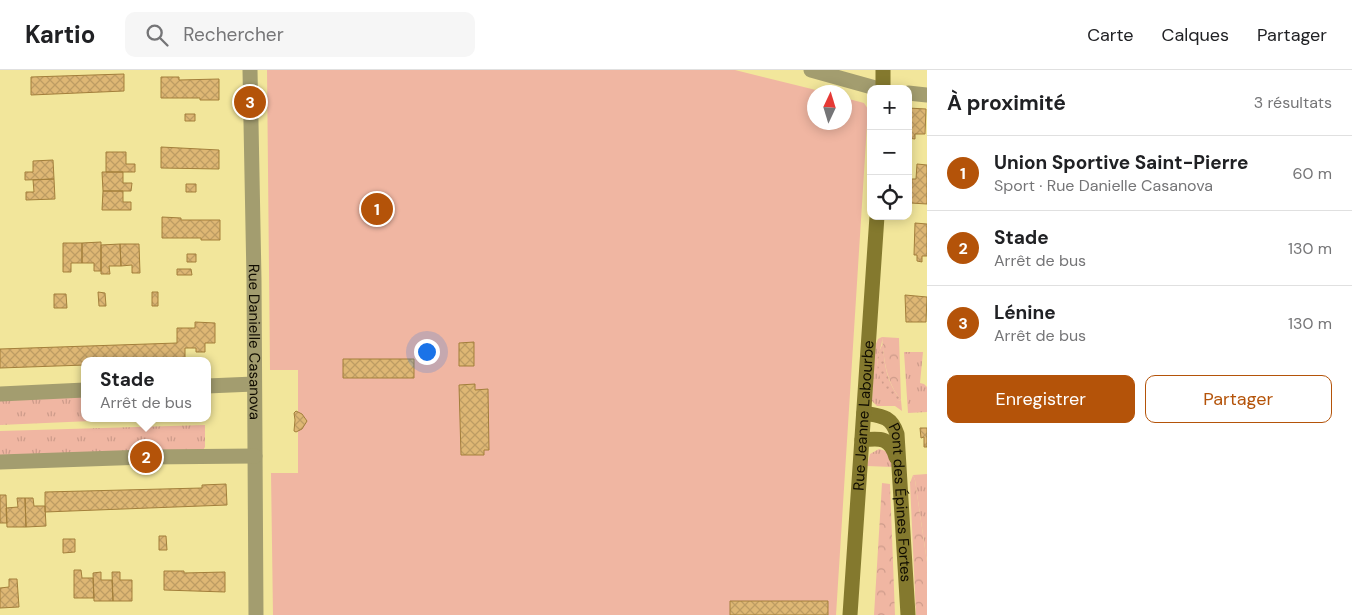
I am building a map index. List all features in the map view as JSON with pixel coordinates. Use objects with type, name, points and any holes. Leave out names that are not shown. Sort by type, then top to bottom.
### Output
[{"type":"street","name":"Rue Danielle Casanova","points":[[250,70],[256,615]]},
{"type":"street","points":[[811,70],[867,85]]},
{"type":"street","points":[[881,85],[883,70]]},
{"type":"street","points":[[912,94],[927,95]]},
{"type":"street","name":"Rue Jeanne Labourbe","points":[[850,615],[877,220]]},
{"type":"street","points":[[211,386],[254,384]]},
{"type":"street","points":[[0,394],[81,390]]},
{"type":"street","name":"Pont des Épines Fortes","points":[[864,413],[882,416],[892,422],[897,434],[908,615]]},
{"type":"street","points":[[862,440],[878,438],[888,442],[896,454],[900,470]]},
{"type":"street","points":[[0,462],[146,457],[255,456]]},
{"type":"green space","points":[[267,70],[735,70],[807,88],[807,130],[852,130],[852,100],[864,103],[867,108],[836,615],[273,615],[271,473],[298,473],[298,370],[270,370]]},
{"type":"green space","points":[[882,337],[877,363],[878,367],[898,401],[901,400],[902,411],[895,406],[877,406],[872,401],[875,346],[878,339]]},
{"type":"green space","points":[[882,337],[899,338],[901,400],[889,378]]},
{"type":"green space","points":[[883,344],[887,374],[892,387],[901,400],[898,401],[890,398],[878,370],[878,356]]},
{"type":"green space","points":[[904,352],[923,352],[920,383],[927,387],[927,412],[908,413]]},
{"type":"green space","points":[[81,395],[81,421],[0,425],[0,398]]},
{"type":"green space","points":[[205,425],[205,447],[203,450],[0,458],[0,431]]},
{"type":"green space","points":[[879,449],[886,451],[889,455],[892,467],[867,466],[870,454]]},
{"type":"green space","points":[[927,474],[927,562],[913,475]]},
{"type":"green space","points":[[913,475],[927,562],[927,615],[916,615],[910,483]]},
{"type":"green space","points":[[882,483],[890,484],[895,615],[874,615]]},
{"type":"building","points":[[124,74],[124,91],[31,95],[31,77]]},
{"type":"building","points":[[161,77],[179,77],[179,80],[219,79],[219,100],[161,98]]},
{"type":"building","points":[[912,108],[926,109],[925,134],[915,134],[915,139],[912,139]]},
{"type":"building","points":[[185,114],[195,114],[195,121],[185,121]]},
{"type":"building","points":[[161,147],[219,150],[219,169],[161,168]]},
{"type":"building","points":[[106,152],[126,152],[126,164],[135,164],[135,172],[106,172]]},
{"type":"building","points":[[53,160],[54,179],[25,180],[25,172],[33,172],[33,161]]},
{"type":"building","points":[[917,164],[927,165],[927,204],[912,203],[912,179],[916,179]]},
{"type":"building","points":[[102,172],[123,172],[123,183],[132,183],[131,191],[103,191]]},
{"type":"building","points":[[54,179],[55,199],[26,200],[26,192],[34,192],[33,180]]},
{"type":"building","points":[[186,184],[196,184],[196,192],[186,192]]},
{"type":"building","points":[[103,191],[123,191],[123,202],[131,202],[131,210],[102,210]]},
{"type":"building","points":[[162,217],[181,218],[181,220],[220,220],[220,240],[162,238]]},
{"type":"building","points":[[915,223],[927,224],[927,256],[922,256],[922,262],[917,261],[917,255],[914,255]]},
{"type":"building","points":[[101,242],[101,271],[94,271],[94,263],[82,263],[82,243]]},
{"type":"building","points":[[63,243],[82,243],[82,263],[71,263],[71,272],[63,272]]},
{"type":"building","points":[[120,244],[121,266],[109,266],[110,274],[101,274],[101,245]]},
{"type":"building","points":[[120,244],[139,244],[140,273],[132,273],[132,265],[121,266]]},
{"type":"building","points":[[187,254],[196,254],[196,262],[187,262]]},
{"type":"building","points":[[177,269],[191,269],[192,275],[177,275]]},
{"type":"building","points":[[98,292],[105,293],[106,306],[99,306]]},
{"type":"building","points":[[152,292],[158,292],[158,306],[152,306]]},
{"type":"building","points":[[54,294],[66,294],[67,308],[54,308]]},
{"type":"building","points":[[905,295],[927,297],[926,322],[906,322]]},
{"type":"building","points":[[195,322],[215,323],[215,343],[205,343],[205,352],[196,352],[196,348],[185,348],[185,357],[81,357],[81,365],[0,368],[0,349],[177,343],[177,328],[195,328]]},
{"type":"building","points":[[474,342],[474,366],[459,366],[459,343]]},
{"type":"building","points":[[343,359],[414,359],[414,378],[343,378]]},
{"type":"building","points":[[475,384],[475,390],[488,389],[489,450],[484,450],[484,455],[461,455],[459,385]]},
{"type":"building","points":[[296,411],[302,414],[307,421],[302,429],[296,432],[294,431],[294,413]]},
{"type":"building","points":[[920,428],[927,428],[927,447],[924,447],[924,437],[921,438]]},
{"type":"building","points":[[226,484],[227,505],[45,512],[45,492],[202,488],[202,485]]},
{"type":"building","points":[[0,495],[6,495],[7,523],[0,523]]},
{"type":"building","points":[[17,498],[25,498],[26,527],[7,527],[6,508],[18,507]]},
{"type":"building","points":[[25,498],[33,498],[34,506],[45,506],[46,526],[26,527]]},
{"type":"building","points":[[159,536],[166,536],[167,550],[159,550]]},
{"type":"building","points":[[63,539],[75,539],[75,552],[63,553]]},
{"type":"building","points":[[74,570],[81,570],[82,578],[93,578],[94,598],[74,598]]},
{"type":"building","points":[[164,571],[184,571],[184,573],[225,572],[225,592],[164,590]]},
{"type":"building","points":[[101,572],[101,580],[112,580],[113,601],[94,601],[93,573]]},
{"type":"building","points":[[112,572],[120,572],[120,580],[132,580],[132,601],[113,601]]},
{"type":"building","points":[[9,579],[17,579],[19,607],[0,608],[0,588],[9,587]]},
{"type":"building","points":[[730,601],[828,601],[828,615],[730,615]]},
{"type":"place","name":"Lénine","points":[[250,102]]},
{"type":"place","name":"Union Sportive Saint-Pierre","points":[[377,209]]},
{"type":"place","name":"Stade","points":[[146,457]]}]
